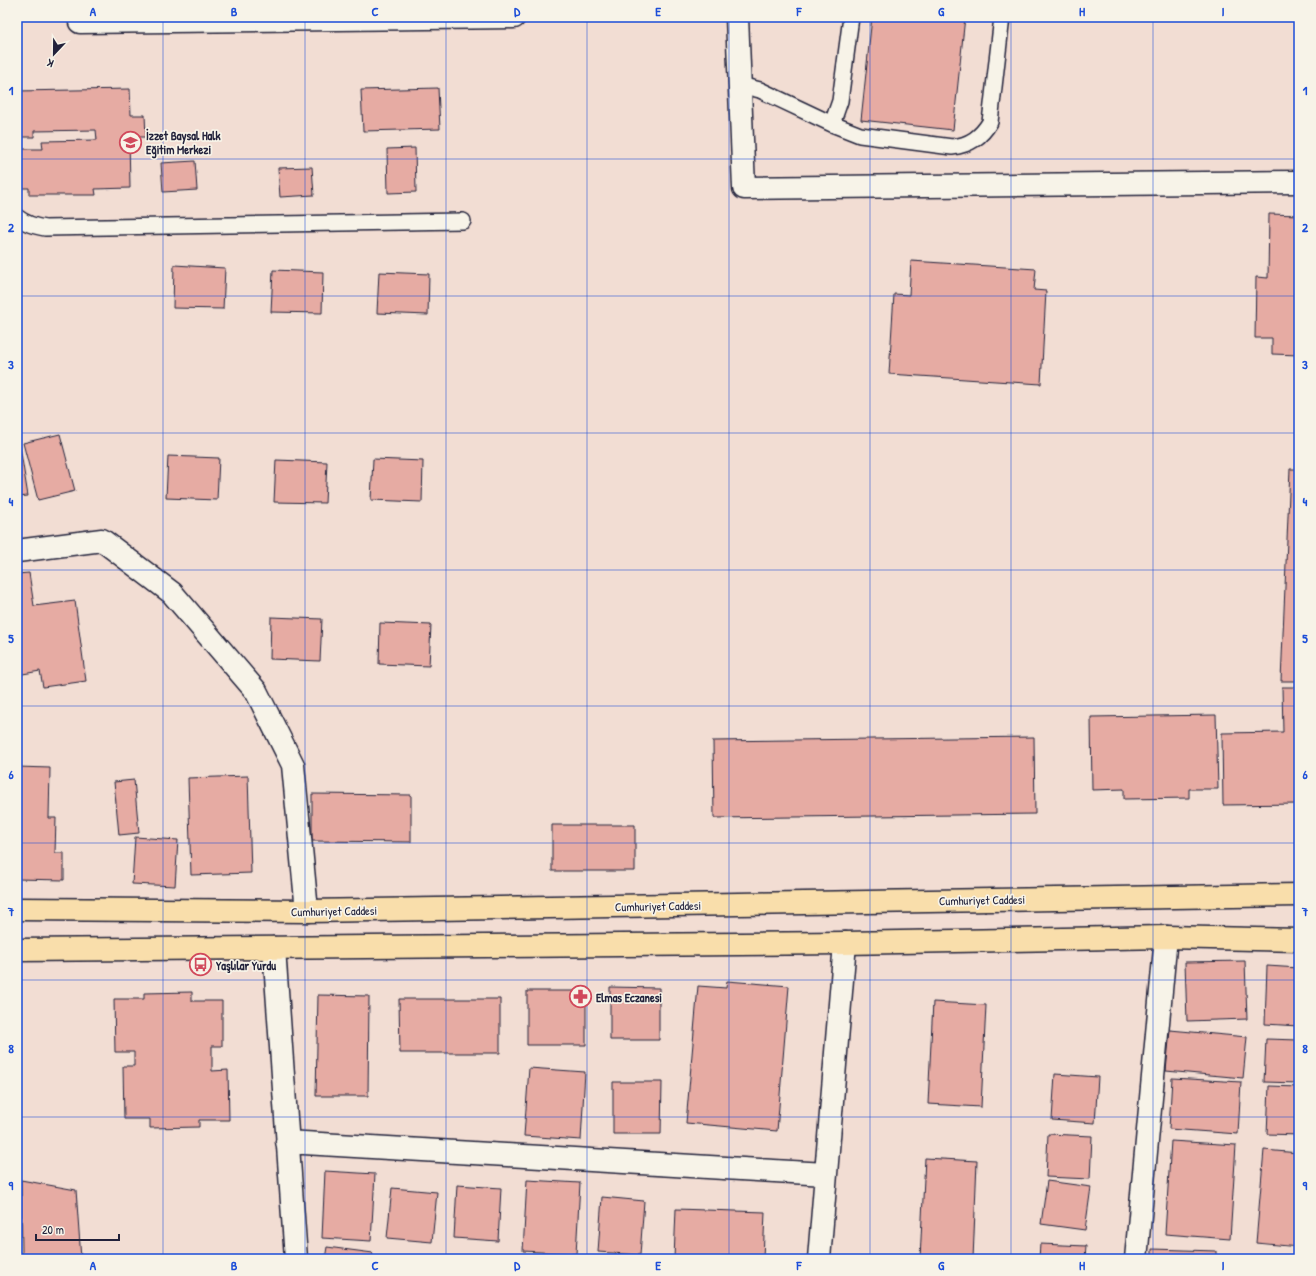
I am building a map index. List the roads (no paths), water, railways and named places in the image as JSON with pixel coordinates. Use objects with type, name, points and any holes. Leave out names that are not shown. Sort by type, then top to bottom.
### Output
[{"type":"main road","name":"Cumhuriyet Caddesi","points":[[17,909],[307,911],[1299,895]]},
{"type":"main road","points":[[17,950],[845,943],[1166,937],[1299,940]]},
{"type":"street","points":[[80,22],[514,17]]},
{"type":"street","points":[[737,17],[744,188],[1299,182]]},
{"type":"street","points":[[17,551],[102,540],[172,593],[256,691],[293,765],[307,911]]},
{"type":"street","points":[[1136,1259],[1166,937]]},
{"type":"street","points":[[818,1259],[845,943]]},
{"type":"street","points":[[274,948],[296,1259]]},
{"type":"street","points":[[287,1142],[826,1174]]},
{"type":"lane","points":[[832,124],[840,101],[851,17]]},
{"type":"lane","points":[[740,85],[760,90],[832,124],[860,135],[961,146],[970,143],[977,138],[990,122],[1002,17]]},
{"type":"lane","points":[[17,217],[26,224],[45,228],[463,221]]},
{"type":"place","name":"İzzet Baysal Halk Eğitim Merkezi","points":[[131,142]]},
{"type":"place","name":"Yaşlılar Yurdu","points":[[201,965]]},
{"type":"place","name":"Elmas Eczanesi","points":[[580,997]]}]
